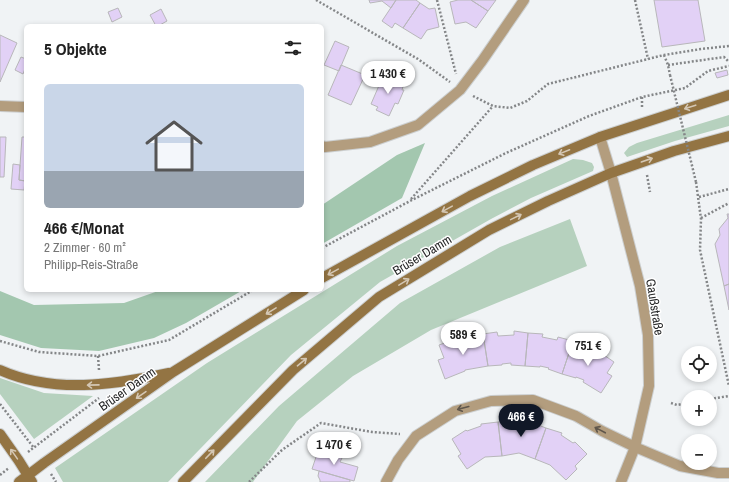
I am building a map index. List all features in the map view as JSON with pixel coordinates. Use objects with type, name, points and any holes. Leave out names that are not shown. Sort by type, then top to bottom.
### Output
[{"type":"street","points":[[324,147],[370,142],[418,125],[460,90],[524,0]]},
{"type":"street","name":"Brüser Damm","points":[[324,277],[470,196],[533,165],[600,138],[729,95]]},
{"type":"street","points":[[0,106],[24,107]]},
{"type":"street","name":"Brüser Damm","points":[[183,482],[293,370],[379,297],[489,230],[548,201],[611,173],[674,151],[729,136]]},
{"type":"street","name":"Gaußstraße","points":[[600,138],[611,173],[640,286],[648,335],[649,386],[635,447],[621,482]]},
{"type":"street","name":"Brüser Damm","points":[[19,482],[30,478],[44,463],[173,372],[301,292]]},
{"type":"street","points":[[0,370],[11,375],[40,383],[70,385],[101,385],[136,380],[173,372]]},
{"type":"street","points":[[386,482],[398,460],[416,436],[455,411],[490,401],[533,400],[576,416],[635,447],[680,466],[718,473],[729,473]]},
{"type":"street","points":[[0,434],[30,478]]},
{"type":"path","points":[[316,0],[418,60],[446,79]]},
{"type":"path","points":[[437,0],[460,90],[493,106],[510,108],[527,101],[548,84],[664,55],[729,46]]},
{"type":"path","points":[[635,0],[648,59]]},
{"type":"path","points":[[664,55],[668,65],[696,182],[701,218],[700,250],[729,386]]},
{"type":"path","points":[[668,65],[724,57],[729,62]]},
{"type":"path","points":[[324,247],[410,201],[506,153],[589,116],[642,97],[685,88],[708,71],[729,66]]},
{"type":"path","points":[[410,201],[493,106]]},
{"type":"path","points":[[698,197],[729,189]]},
{"type":"path","points":[[701,218],[729,203]]},
{"type":"path","points":[[0,342],[39,352],[98,356],[169,340],[250,292]]},
{"type":"path","points":[[33,448],[100,398],[101,385],[98,356]]},
{"type":"path","points":[[717,398],[729,396]]},
{"type":"path","points":[[671,403],[677,405],[681,404]]},
{"type":"path","points":[[0,404],[44,463],[56,482]]},
{"type":"path","points":[[249,482],[282,450],[321,423],[372,432],[416,436]]},
{"type":"green space","points":[[729,115],[729,126],[675,141],[627,157],[624,153],[629,147],[637,143]]},
{"type":"green space","points":[[425,143],[402,198],[324,243],[324,204],[397,155]]},
{"type":"green space","points":[[573,159],[592,163],[594,167],[593,171],[531,198],[380,282],[291,355],[168,482],[63,482],[55,468],[207,363],[397,246],[492,196]]},
{"type":"green space","points":[[570,219],[587,266],[431,330],[353,376],[297,421],[253,482],[205,482],[279,406],[400,303],[500,247]]},
{"type":"green space","points":[[0,291],[34,305],[124,303],[155,292],[240,292],[186,323],[154,338],[99,351],[41,348],[0,335]]},
{"type":"green space","points":[[0,378],[44,393],[93,396],[34,439],[0,394]]},
{"type":"building","points":[[369,0],[396,0],[391,8],[382,1],[370,3]]},
{"type":"building","points":[[396,0],[416,0],[420,3],[403,28],[395,23],[392,28],[382,21]]},
{"type":"building","points":[[458,0],[471,0],[488,11],[476,28],[466,22],[455,24],[450,2]]},
{"type":"building","points":[[471,0],[496,0],[488,11]]},
{"type":"building","points":[[654,0],[698,0],[705,41],[662,47]]},
{"type":"building","points":[[420,3],[429,9],[435,8],[439,27],[427,30],[421,39],[403,28]]},
{"type":"building","points":[[118,8],[122,17],[112,22],[108,12]]},
{"type":"building","points":[[161,9],[167,21],[162,24],[155,24],[150,15]]},
{"type":"building","points":[[0,35],[17,43],[0,82]]},
{"type":"building","points":[[335,41],[349,47],[339,71],[324,65]]},
{"type":"building","points":[[21,57],[24,58],[23,74],[15,70]]},
{"type":"building","points":[[341,65],[365,75],[351,105],[328,95]]},
{"type":"building","points":[[727,70],[728,75],[717,78],[715,73]]},
{"type":"building","points":[[384,74],[404,83],[402,90],[404,90],[398,104],[395,103],[389,116],[376,110],[378,107],[371,104]]},
{"type":"building","points":[[0,137],[6,137],[4,177],[0,177]]},
{"type":"building","points":[[22,137],[24,137],[24,181],[19,180]]},
{"type":"building","points":[[13,164],[20,165],[19,180],[24,181],[24,190],[11,189]]},
{"type":"building","points":[[727,214],[729,214],[729,284],[724,286],[715,244],[720,235],[719,229],[728,218]]},
{"type":"building","points":[[729,284],[729,310],[724,286]]},
{"type":"building","points":[[514,331],[528,333],[525,366],[511,365],[511,363],[488,366],[483,334],[497,332],[498,336],[514,335]]},
{"type":"building","points":[[528,333],[543,334],[542,337],[557,340],[558,337],[573,341],[562,374],[540,366],[525,366]]},
{"type":"building","points":[[483,334],[488,366],[465,370],[445,379],[438,360],[444,358],[439,345],[453,340],[454,343],[469,340],[469,336]]},
{"type":"building","points":[[573,341],[587,346],[586,350],[599,356],[601,353],[614,362],[607,373],[612,376],[601,393],[583,382],[584,380],[562,374]]},
{"type":"building","points":[[514,421],[515,423],[529,424],[530,422],[546,428],[535,459],[519,453],[502,456],[498,422]]},
{"type":"building","points":[[498,422],[502,456],[485,457],[467,469],[458,456],[461,454],[452,439],[466,430],[467,431],[481,426],[481,424]]},
{"type":"building","points":[[546,428],[562,433],[561,435],[573,443],[575,442],[587,454],[575,466],[577,469],[566,480],[550,465],[535,459]]},
{"type":"building","points":[[318,451],[342,458],[340,462],[358,467],[354,481],[312,469]]},
{"type":"building","points":[[319,471],[350,480],[350,482],[320,482],[318,476]]}]
